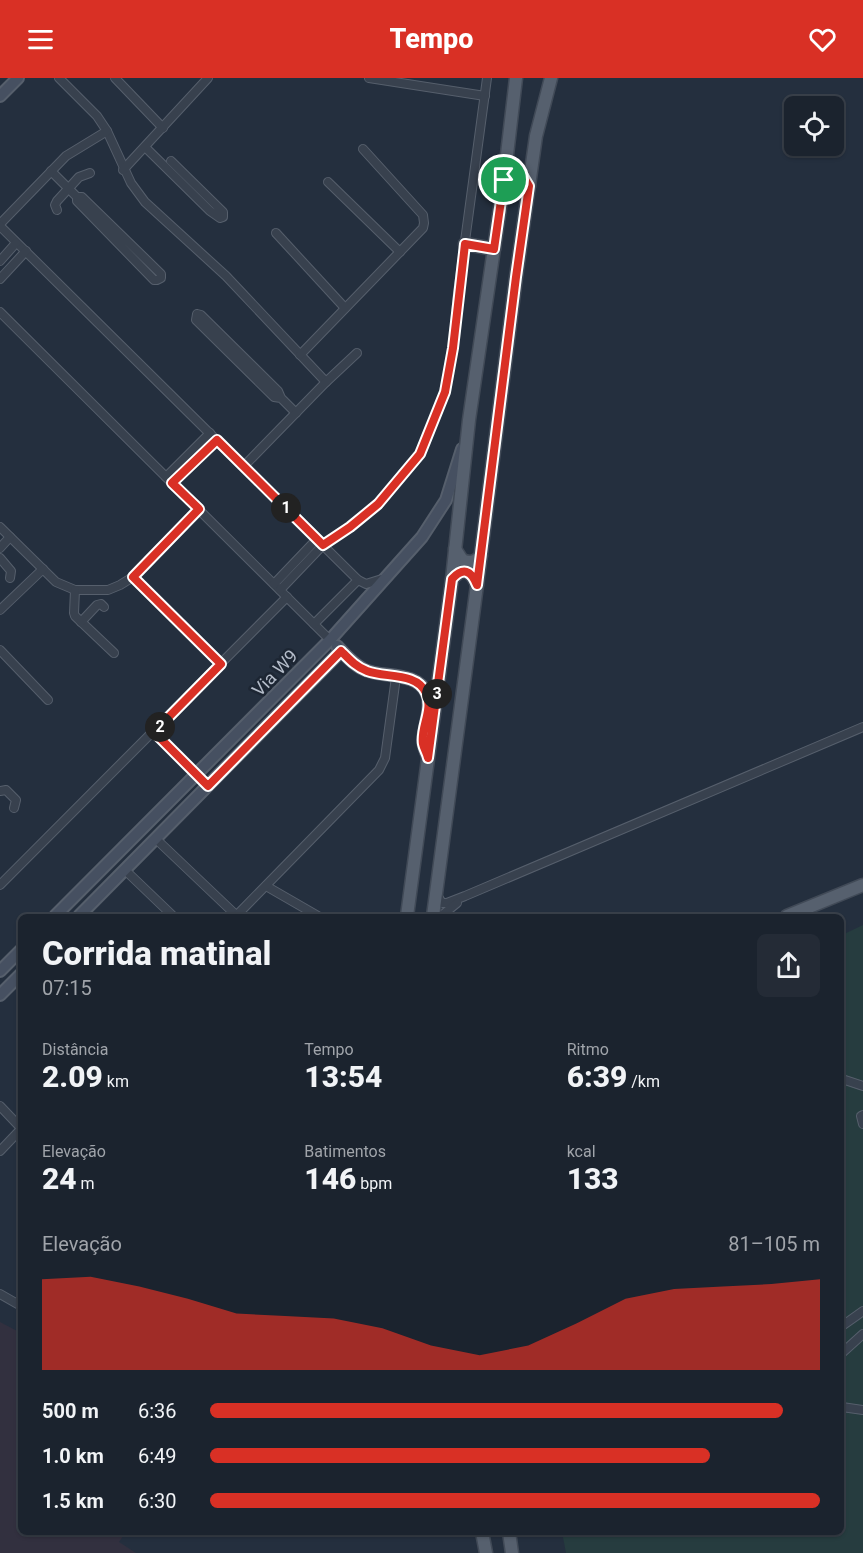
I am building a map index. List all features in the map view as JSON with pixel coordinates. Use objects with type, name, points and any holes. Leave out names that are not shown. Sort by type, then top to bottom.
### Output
[{"type":"main road","points":[[407,914],[452,579],[469,420],[504,180],[516,78]]},
{"type":"main road","points":[[433,914],[516,277],[536,136],[551,78]]},
{"type":"main road","points":[[504,180],[510,174],[515,173],[523,176],[529,186]]},
{"type":"main road","points":[[465,244],[494,249]]},
{"type":"main road","points":[[455,549],[462,560],[469,563],[476,562],[481,556]]},
{"type":"main road","points":[[452,579],[458,573],[465,571],[471,574],[477,585]]},
{"type":"main road","points":[[792,914],[863,885]]},
{"type":"main road","points":[[483,1535],[486,1553]]},
{"type":"main road","points":[[509,1535],[512,1553]]},
{"type":"street","points":[[0,96],[18,78]]},
{"type":"street","points":[[59,78],[97,116],[123,170],[145,202],[226,276],[326,382]]},
{"type":"street","points":[[115,78],[163,128]]},
{"type":"street","points":[[123,170],[208,78]]},
{"type":"street","points":[[369,78],[485,96]]},
{"type":"street","points":[[277,587],[320,542],[350,527],[378,504],[420,454],[445,392],[453,348],[487,78]]},
{"type":"street","points":[[106,131],[73,151],[0,225],[358,580],[366,584],[386,577]]},
{"type":"street","points":[[145,147],[210,211],[220,218],[223,217],[223,212],[171,161]]},
{"type":"street","points":[[300,355],[423,228],[423,215],[363,149]]},
{"type":"street","points":[[51,171],[77,196],[82,197],[160,274],[160,278],[154,280],[77,201],[77,196]]},
{"type":"street","points":[[57,210],[55,205],[57,201],[79,177],[90,173]]},
{"type":"street","points":[[328,182],[400,252]]},
{"type":"street","points":[[276,233],[345,308]]},
{"type":"street","points":[[0,261],[16,243]]},
{"type":"street","points":[[0,279],[26,251]]},
{"type":"street","points":[[0,312],[341,651],[364,670],[412,679],[427,694],[428,706],[423,743],[428,758]]},
{"type":"street","points":[[281,398],[274,397],[196,320],[195,316],[201,315],[278,391],[281,398],[296,413]]},
{"type":"street","points":[[244,466],[357,353]]},
{"type":"street","name":"Via W9","points":[[57,914],[330,640],[422,537],[446,501],[469,420]]},
{"type":"street","points":[[166,477],[210,433]]},
{"type":"street","points":[[172,483],[217,440]]},
{"type":"street","points":[[0,527],[56,582],[75,590],[108,590],[133,577],[199,509]]},
{"type":"street","points":[[0,548],[10,537]]},
{"type":"street","points":[[0,558],[11,571],[10,578]]},
{"type":"street","points":[[0,610],[43,569]]},
{"type":"street","points":[[133,577],[221,664]]},
{"type":"street","points":[[314,624],[358,580]]},
{"type":"street","points":[[75,590],[74,613],[114,653]]},
{"type":"street","points":[[0,885],[287,597]]},
{"type":"street","points":[[81,622],[99,603],[104,607]]},
{"type":"street","points":[[0,650],[48,700]]},
{"type":"street","name":"Via W9","points":[[81,914],[341,651]]},
{"type":"street","points":[[239,914],[379,770],[385,758],[396,677]]},
{"type":"street","points":[[436,894],[438,899],[447,903],[465,896],[863,727]]},
{"type":"street","points":[[154,732],[208,786]]},
{"type":"street","points":[[223,749],[228,752],[232,762]]},
{"type":"street","points":[[0,791],[6,790],[16,800],[14,808]]},
{"type":"street","points":[[158,814],[160,820],[170,825]]},
{"type":"street","points":[[156,839],[235,914]]},
{"type":"street","points":[[125,870],[171,914]]},
{"type":"street","points":[[266,886],[315,914]]},
{"type":"street","points":[[443,914],[465,896]]},
{"type":"street","points":[[0,970],[18,953]]},
{"type":"street","points":[[0,995],[18,977]]},
{"type":"street","points":[[844,1080],[863,1086]]},
{"type":"street","points":[[0,1106],[18,1125]]},
{"type":"street","points":[[863,1115],[861,1116],[863,1124]]},
{"type":"street","points":[[0,1151],[18,1131]]},
{"type":"street","points":[[0,1294],[18,1304]]},
{"type":"street","points":[[844,1325],[863,1311]]},
{"type":"street","points":[[844,1351],[863,1334]]},
{"type":"street","points":[[844,1407],[863,1410]]},
{"type":"shaded area","points":[[0,1322],[18,1331],[18,1535],[124,1535],[119,1542],[136,1553],[0,1553]]},
{"type":"green space","points":[[863,925],[863,1553],[566,1553],[563,1535],[844,1535],[844,934]]},
{"type":"route","points":[[515,173],[523,176],[529,186],[509,342],[477,585],[471,574],[465,571],[458,573],[452,579],[428,758],[423,743],[428,706],[427,694],[421,686],[412,679],[375,674],[364,670],[341,651],[208,786],[154,732],[221,664],[133,577],[199,509],[172,483],[217,440],[323,545],[378,504],[420,454],[445,392],[453,348],[465,244],[494,249],[504,180],[510,174],[515,173]]}]
